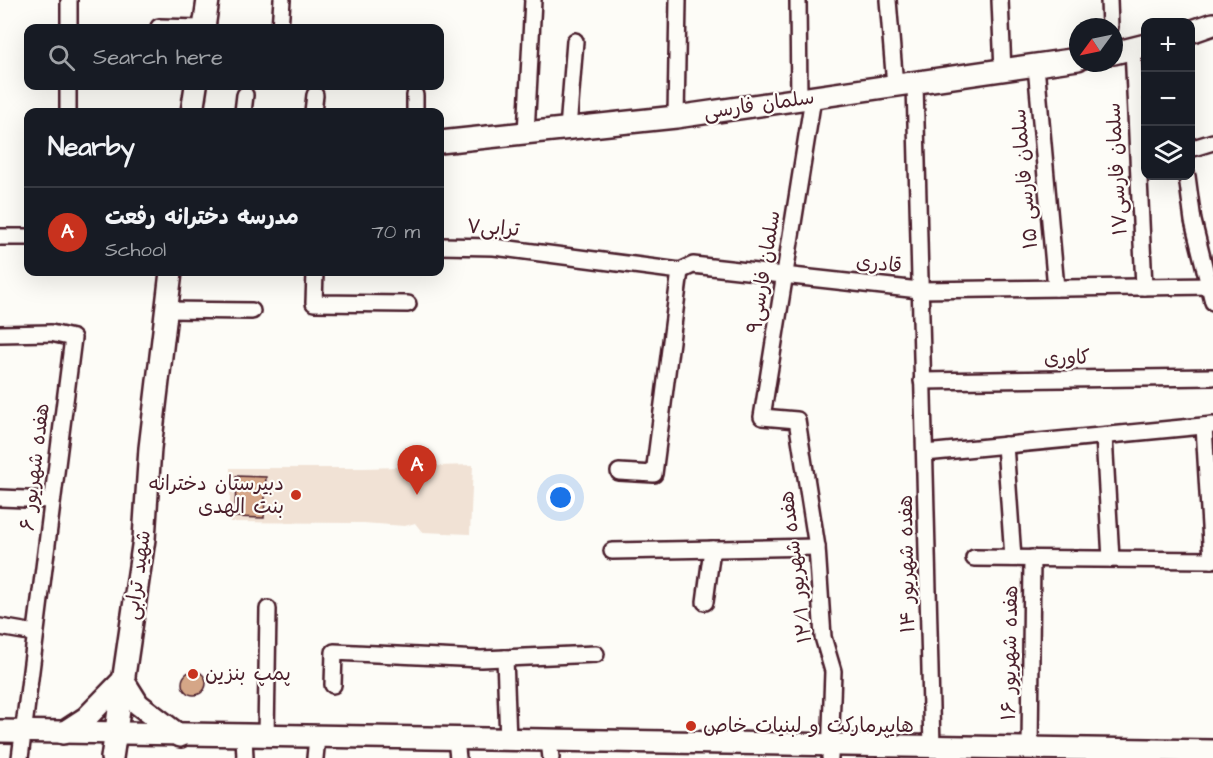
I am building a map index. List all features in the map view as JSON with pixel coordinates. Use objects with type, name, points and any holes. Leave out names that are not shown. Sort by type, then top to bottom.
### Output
[{"type":"main road","points":[[204,24],[208,0]]},
{"type":"main road","points":[[1195,31],[1213,24]]},
{"type":"main road","name":"سلمان فارسی","points":[[444,142],[675,117],[1069,60]]},
{"type":"main road","points":[[193,108],[195,90]]},
{"type":"main road","name":"شهید ترابی","points":[[112,758],[144,539],[150,448],[170,276]]},
{"type":"main road","points":[[63,733],[86,718],[123,680],[138,704],[180,736]]},
{"type":"main road","points":[[0,731],[266,737],[316,748],[457,749],[508,740],[550,749],[905,752],[932,747],[978,753],[1030,748],[1206,753]]},
{"type":"street","points":[[69,0],[69,24]]},
{"type":"street","points":[[280,24],[282,0]]},
{"type":"street","points":[[526,133],[534,0]]},
{"type":"street","points":[[675,117],[678,0]]},
{"type":"street","name":"سلمان فارسی۹","points":[[797,420],[762,417],[785,275],[806,99],[798,0]]},
{"type":"street","name":"هفده شهریور ۱۴","points":[[888,0],[905,85],[919,290],[932,747]]},
{"type":"street","points":[[1000,0],[1004,71]]},
{"type":"street","points":[[1109,0],[1110,18]]},
{"type":"street","points":[[568,129],[575,41]]},
{"type":"street","name":"سلمان فارسی۱۷","points":[[1131,49],[1144,287]]},
{"type":"street","name":"سلمان فارسی ۱۵","points":[[1036,66],[1056,288]]},
{"type":"street","points":[[68,90],[68,108]]},
{"type":"street","points":[[243,108],[245,95]]},
{"type":"street","points":[[313,108],[315,95]]},
{"type":"street","points":[[415,95],[415,108]]},
{"type":"street","points":[[1195,148],[1213,142]]},
{"type":"street","points":[[1188,180],[1193,221],[1211,286],[1213,302]]},
{"type":"street","points":[[0,237],[24,237]]},
{"type":"street","name":"ترابی۷","points":[[444,246],[494,247],[543,253]]},
{"type":"street","name":"قادری","points":[[543,253],[680,271],[693,265],[919,290],[1211,286]]},
{"type":"street","points":[[619,472],[654,474],[680,271]]},
{"type":"street","points":[[315,276],[314,303],[408,304]]},
{"type":"street","points":[[166,310],[252,311]]},
{"type":"street","name":"هفده شهریور ۶","points":[[0,334],[51,333],[73,338],[20,758]]},
{"type":"street","name":"کاوری","points":[[922,381],[1213,377]]},
{"type":"street","name":"هفده شهریور ۱۲/۱","points":[[797,420],[817,547],[823,637],[833,671],[830,752]]},
{"type":"street","points":[[925,453],[1209,425],[1213,560],[974,558]]},
{"type":"street","points":[[1104,436],[1111,559]]},
{"type":"street","points":[[1005,445],[1013,558]]},
{"type":"street","points":[[0,498],[51,500]]},
{"type":"street","points":[[612,551],[817,547]]},
{"type":"street","points":[[705,602],[712,549]]},
{"type":"street","name":"هفده شهریور ۱۶","points":[[1030,748],[1032,558]]},
{"type":"street","points":[[266,737],[268,609]]},
{"type":"street","points":[[0,627],[35,633]]},
{"type":"street","points":[[333,685],[334,652],[505,658],[596,654]]},
{"type":"street","points":[[505,658],[508,740]]},
{"type":"street","points":[[244,736],[244,758]]},
{"type":"shaded area","points":[[473,465],[470,534],[422,532],[415,523],[405,526],[363,523],[230,522],[230,468]]},
{"type":"building","points":[[236,476],[266,477],[264,518],[235,517]]},
{"type":"building","points":[[194,671],[199,672],[205,678],[205,688],[199,694],[194,695],[189,694],[183,688],[182,683],[183,678],[189,672]]},
{"type":"place","name":"دبیرستان دخترانه بنت الهدی","points":[[296,495]]},
{"type":"place","name":"مدرسه دخترانه رفعت","points":[[417,495]]},
{"type":"place","name":"پمپ بنزین","points":[[193,674]]},
{"type":"place","name":"هایپرمارکت و لبنیات خاص","points":[[691,726]]}]
